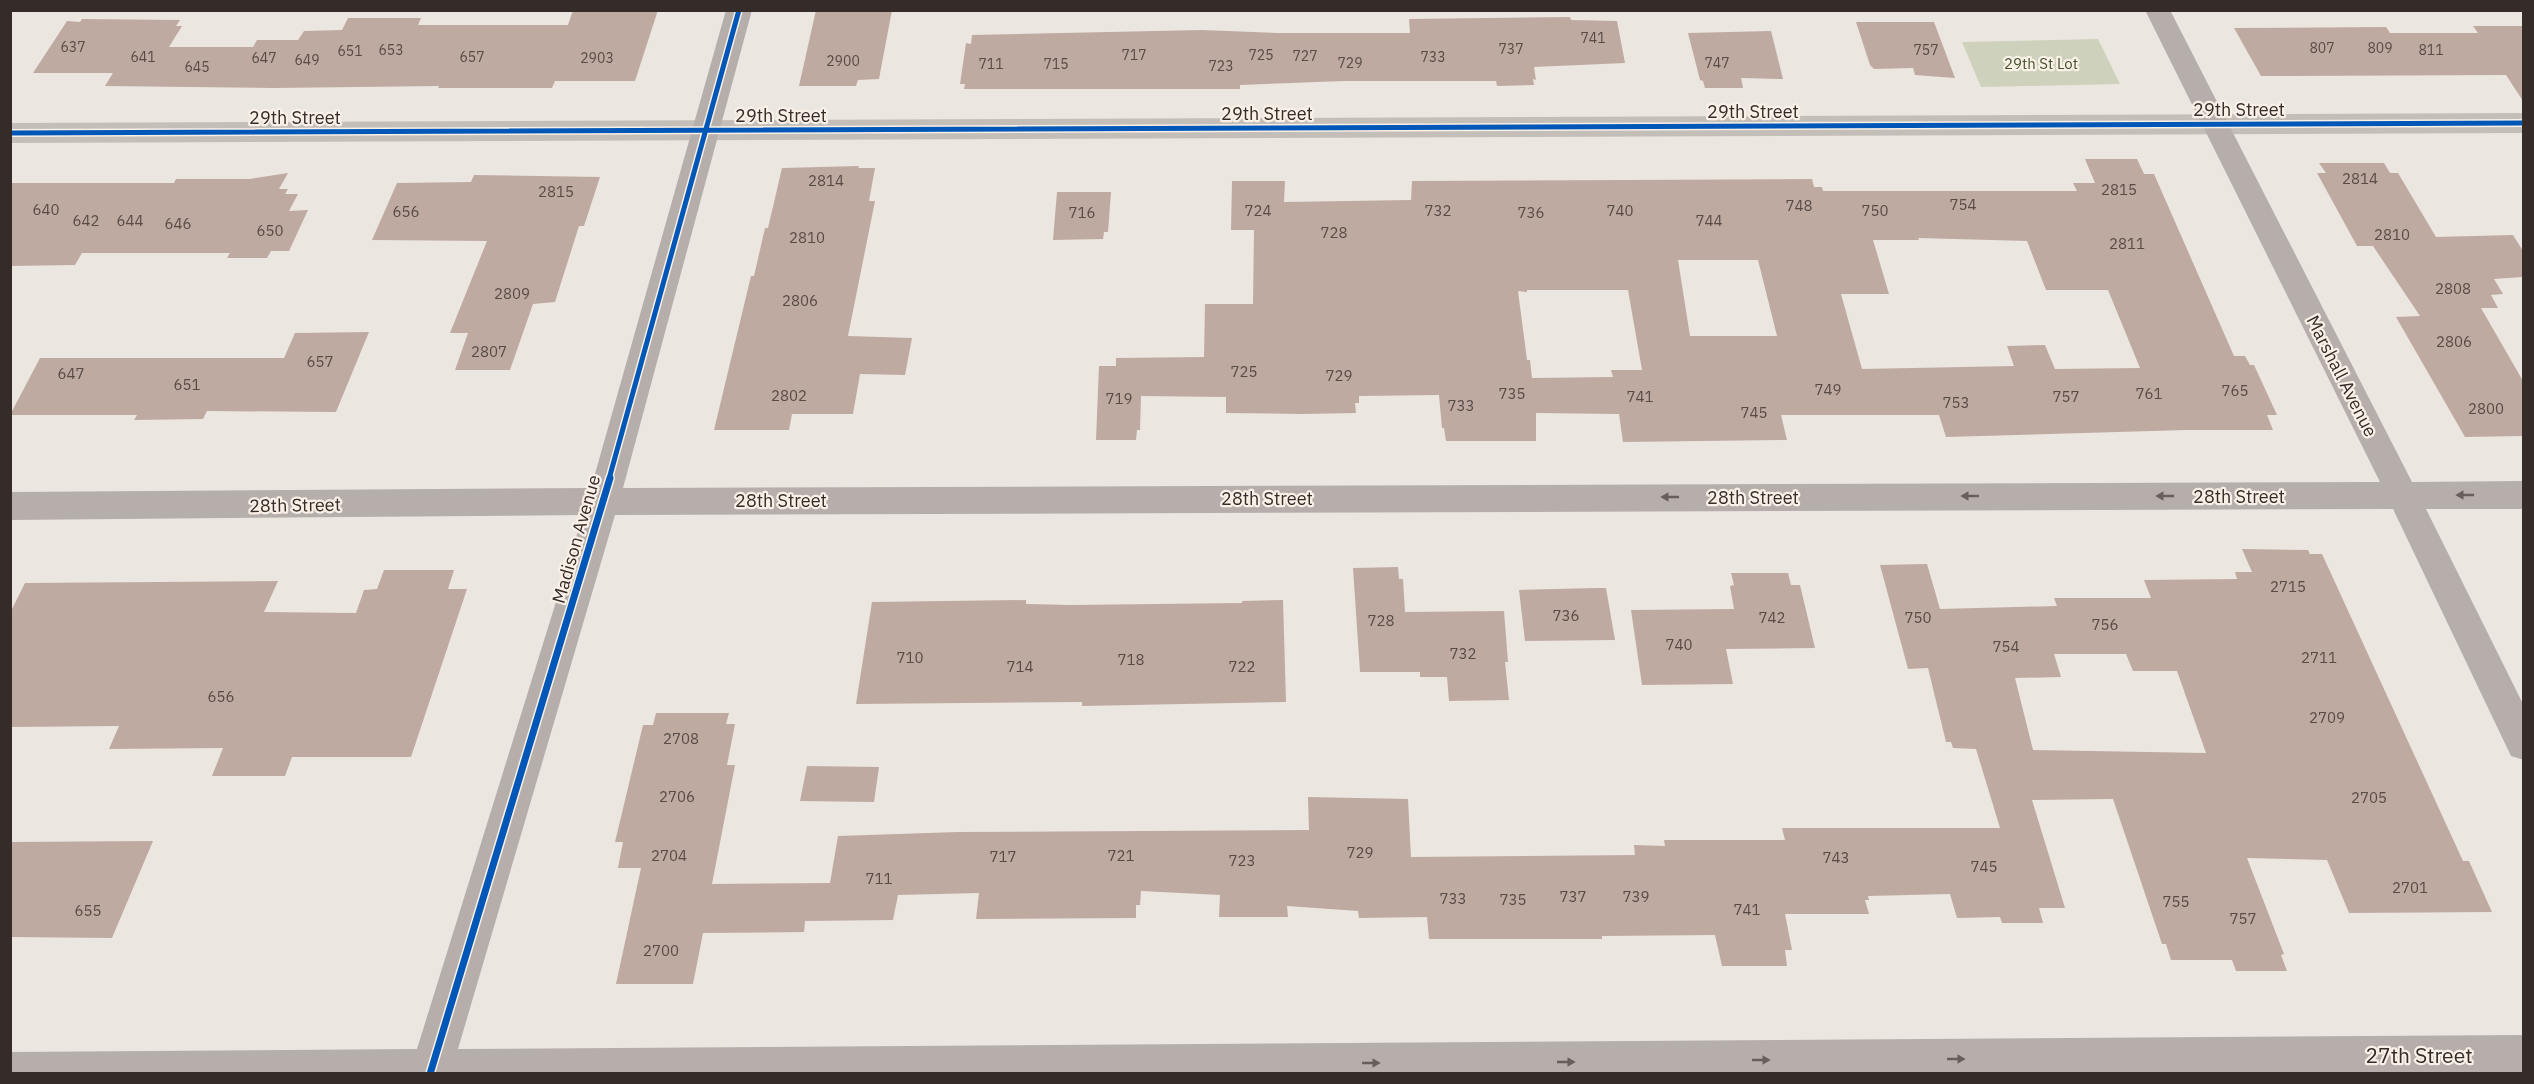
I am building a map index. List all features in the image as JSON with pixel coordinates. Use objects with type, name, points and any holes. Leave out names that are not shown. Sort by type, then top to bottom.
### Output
[{"type":"main road","name":"Madison Avenue","points":[[430,1071],[603,502],[739,10]]},
{"type":"main road","name":"Marshall Avenue","points":[[2157,10],[2403,496],[2523,744]]},
{"type":"main road","name":"28th Street","points":[[10,506],[2523,495]]},
{"type":"main road","name":"27th Street","points":[[10,1072],[430,1071],[2523,1055]]},
{"type":"street","name":"29th Street","points":[[10,133],[2523,123]]},
{"type":"green space","name":"29th St Lot","points":[[2098,39],[2120,84],[1981,87],[1962,42]]},
{"type":"building","points":[[573,10],[658,10],[635,81],[555,81],[552,88],[105,86],[113,73],[33,73],[67,21],[80,22],[82,19],[180,20],[176,26],[182,26],[169,47],[253,47],[257,40],[298,40],[304,31],[342,30],[348,18],[421,18],[418,25],[568,25]]},
{"type":"building","points":[[816,10],[892,10],[879,79],[858,80],[856,86],[799,86]]},
{"type":"building","points":[[1570,17],[1571,20],[1617,21],[1625,63],[1534,67],[1536,80],[1533,79],[1534,85],[1497,86],[1496,81],[1345,81],[1240,85],[1240,89],[964,89],[965,84],[960,84],[966,43],[971,44],[972,35],[1202,30],[1277,33],[1410,33],[1409,19]]},
{"type":"building","points":[[1856,22],[1934,22],[1955,78],[1915,75],[1913,68],[1874,69],[1870,65]]},
{"type":"building","points":[[2473,26],[2523,26],[2523,101],[2506,75],[2261,76],[2234,28],[2386,27],[2390,33],[2478,33]]},
{"type":"building","points":[[1771,31],[1783,79],[1741,78],[1743,88],[1705,88],[1703,81],[1700,80],[1688,33]]},
{"type":"building","points":[[2085,159],[2137,159],[2144,174],[2154,174],[2234,356],[2245,356],[2250,365],[2254,365],[2277,415],[2267,415],[2273,430],[2186,430],[1946,437],[1939,415],[1781,415],[1787,440],[1623,442],[1619,414],[1536,413],[1536,441],[1446,441],[1444,428],[1442,428],[1439,395],[1359,396],[1359,403],[1355,403],[1356,413],[1303,414],[1226,413],[1226,397],[1141,396],[1140,430],[1137,430],[1136,440],[1096,440],[1099,366],[1116,366],[1116,358],[1204,357],[1205,304],[1253,304],[1254,230],[1231,230],[1232,181],[1285,181],[1284,202],[1411,200],[1412,181],[1812,179],[1814,187],[1822,187],[1823,191],[2077,191],[2073,183],[2095,183]],"holes":[[[1918,238],[2027,241],[2046,290],[2108,290],[2140,368],[2055,369],[2045,345],[2007,346],[2014,366],[1862,369],[1841,294],[1889,294],[1873,240],[1919,240]],[[1678,260],[1758,260],[1777,336],[1690,336]],[[1527,290],[1628,290],[1642,370],[1611,370],[1613,377],[1532,378],[1530,360],[1527,360],[1518,291],[1527,292]]]},
{"type":"building","points":[[2319,163],[2384,163],[2390,173],[2398,173],[2436,237],[2513,235],[2523,251],[2523,277],[2494,279],[2503,294],[2491,295],[2498,308],[2481,308],[2523,381],[2523,436],[2465,437],[2396,317],[2420,316],[2373,246],[2357,246],[2317,173],[2326,173]]},
{"type":"building","points":[[859,166],[858,168],[875,168],[869,201],[875,201],[848,336],[912,338],[905,375],[860,374],[853,414],[792,414],[789,430],[714,430],[751,276],[754,276],[765,228],[768,228],[782,168]]},
{"type":"building","points":[[288,173],[279,189],[288,189],[285,194],[298,194],[289,211],[308,210],[289,251],[271,251],[267,258],[227,258],[230,253],[82,253],[75,265],[10,266],[10,183],[174,183],[176,179],[250,179]]},
{"type":"building","points":[[474,175],[600,177],[584,226],[579,226],[555,302],[533,304],[510,370],[455,370],[468,333],[450,333],[487,241],[372,240],[397,183],[471,182]]},
{"type":"building","points":[[1057,192],[1111,192],[1108,232],[1104,232],[1103,239],[1053,240]]},
{"type":"building","points":[[369,332],[336,412],[207,411],[203,419],[134,420],[137,415],[10,415],[40,358],[284,358],[295,333]]},
{"type":"building","points":[[2242,549],[2308,550],[2310,554],[2322,554],[2463,861],[2469,861],[2492,912],[2349,913],[2327,860],[2247,858],[2284,954],[2281,955],[2287,971],[2236,971],[2232,960],[2171,960],[2166,944],[2162,944],[2113,799],[2032,800],[2065,908],[2039,908],[2043,923],[2002,923],[2000,917],[1957,918],[1950,894],[1868,896],[1869,900],[1865,900],[1869,914],[1785,914],[1792,950],[1785,950],[1787,966],[1722,966],[1715,935],[1602,936],[1602,939],[1429,939],[1427,917],[1359,918],[1358,911],[1287,906],[1288,917],[1219,917],[1220,895],[1141,891],[1140,905],[1136,905],[1136,918],[976,919],[979,893],[898,895],[893,920],[805,921],[804,932],[703,933],[693,984],[616,984],[641,868],[618,868],[623,842],[615,842],[643,725],[653,725],[656,713],[729,713],[726,724],[735,724],[727,765],[735,765],[712,884],[830,883],[838,836],[958,832],[1309,830],[1308,797],[1408,799],[1411,857],[1635,855],[1634,845],[1665,846],[1664,840],[1785,840],[1782,828],[2000,828],[1976,749],[1953,748],[1951,742],[1946,742],[1928,668],[1908,669],[1880,565],[1927,564],[1940,609],[2057,606],[2054,598],[2151,598],[2144,580],[2237,579],[2235,572],[2252,572]],"holes":[[[2054,654],[2126,654],[2133,671],[2177,671],[2206,753],[2033,750],[2015,678],[2061,677]]]},
{"type":"building","points":[[1398,567],[1399,579],[1403,579],[1405,612],[1504,611],[1508,662],[1505,662],[1509,700],[1449,701],[1447,677],[1420,677],[1420,672],[1360,672],[1353,568]]},
{"type":"building","points":[[384,570],[454,570],[448,589],[467,589],[411,757],[292,757],[285,776],[212,776],[223,748],[109,749],[119,726],[10,727],[10,613],[25,583],[278,581],[264,612],[356,613],[364,590],[377,589]]},
{"type":"building","points":[[1731,573],[1788,573],[1791,585],[1800,585],[1815,648],[1726,649],[1733,684],[1642,685],[1631,610],[1734,609],[1730,586],[1734,585]]},
{"type":"building","points":[[1606,588],[1615,640],[1525,641],[1519,590]]},
{"type":"building","points":[[1026,600],[1026,604],[1070,605],[1242,603],[1242,601],[1283,600],[1286,702],[1082,706],[1082,702],[856,704],[872,602]]},
{"type":"building","points":[[807,766],[879,767],[874,802],[800,801]]},
{"type":"building","points":[[153,841],[112,938],[10,937],[10,842]]},
{"type":"cycle path","points":[[430,1074],[603,502],[739,10]]},
{"type":"cycle path","points":[[10,133],[2524,123]]}]
